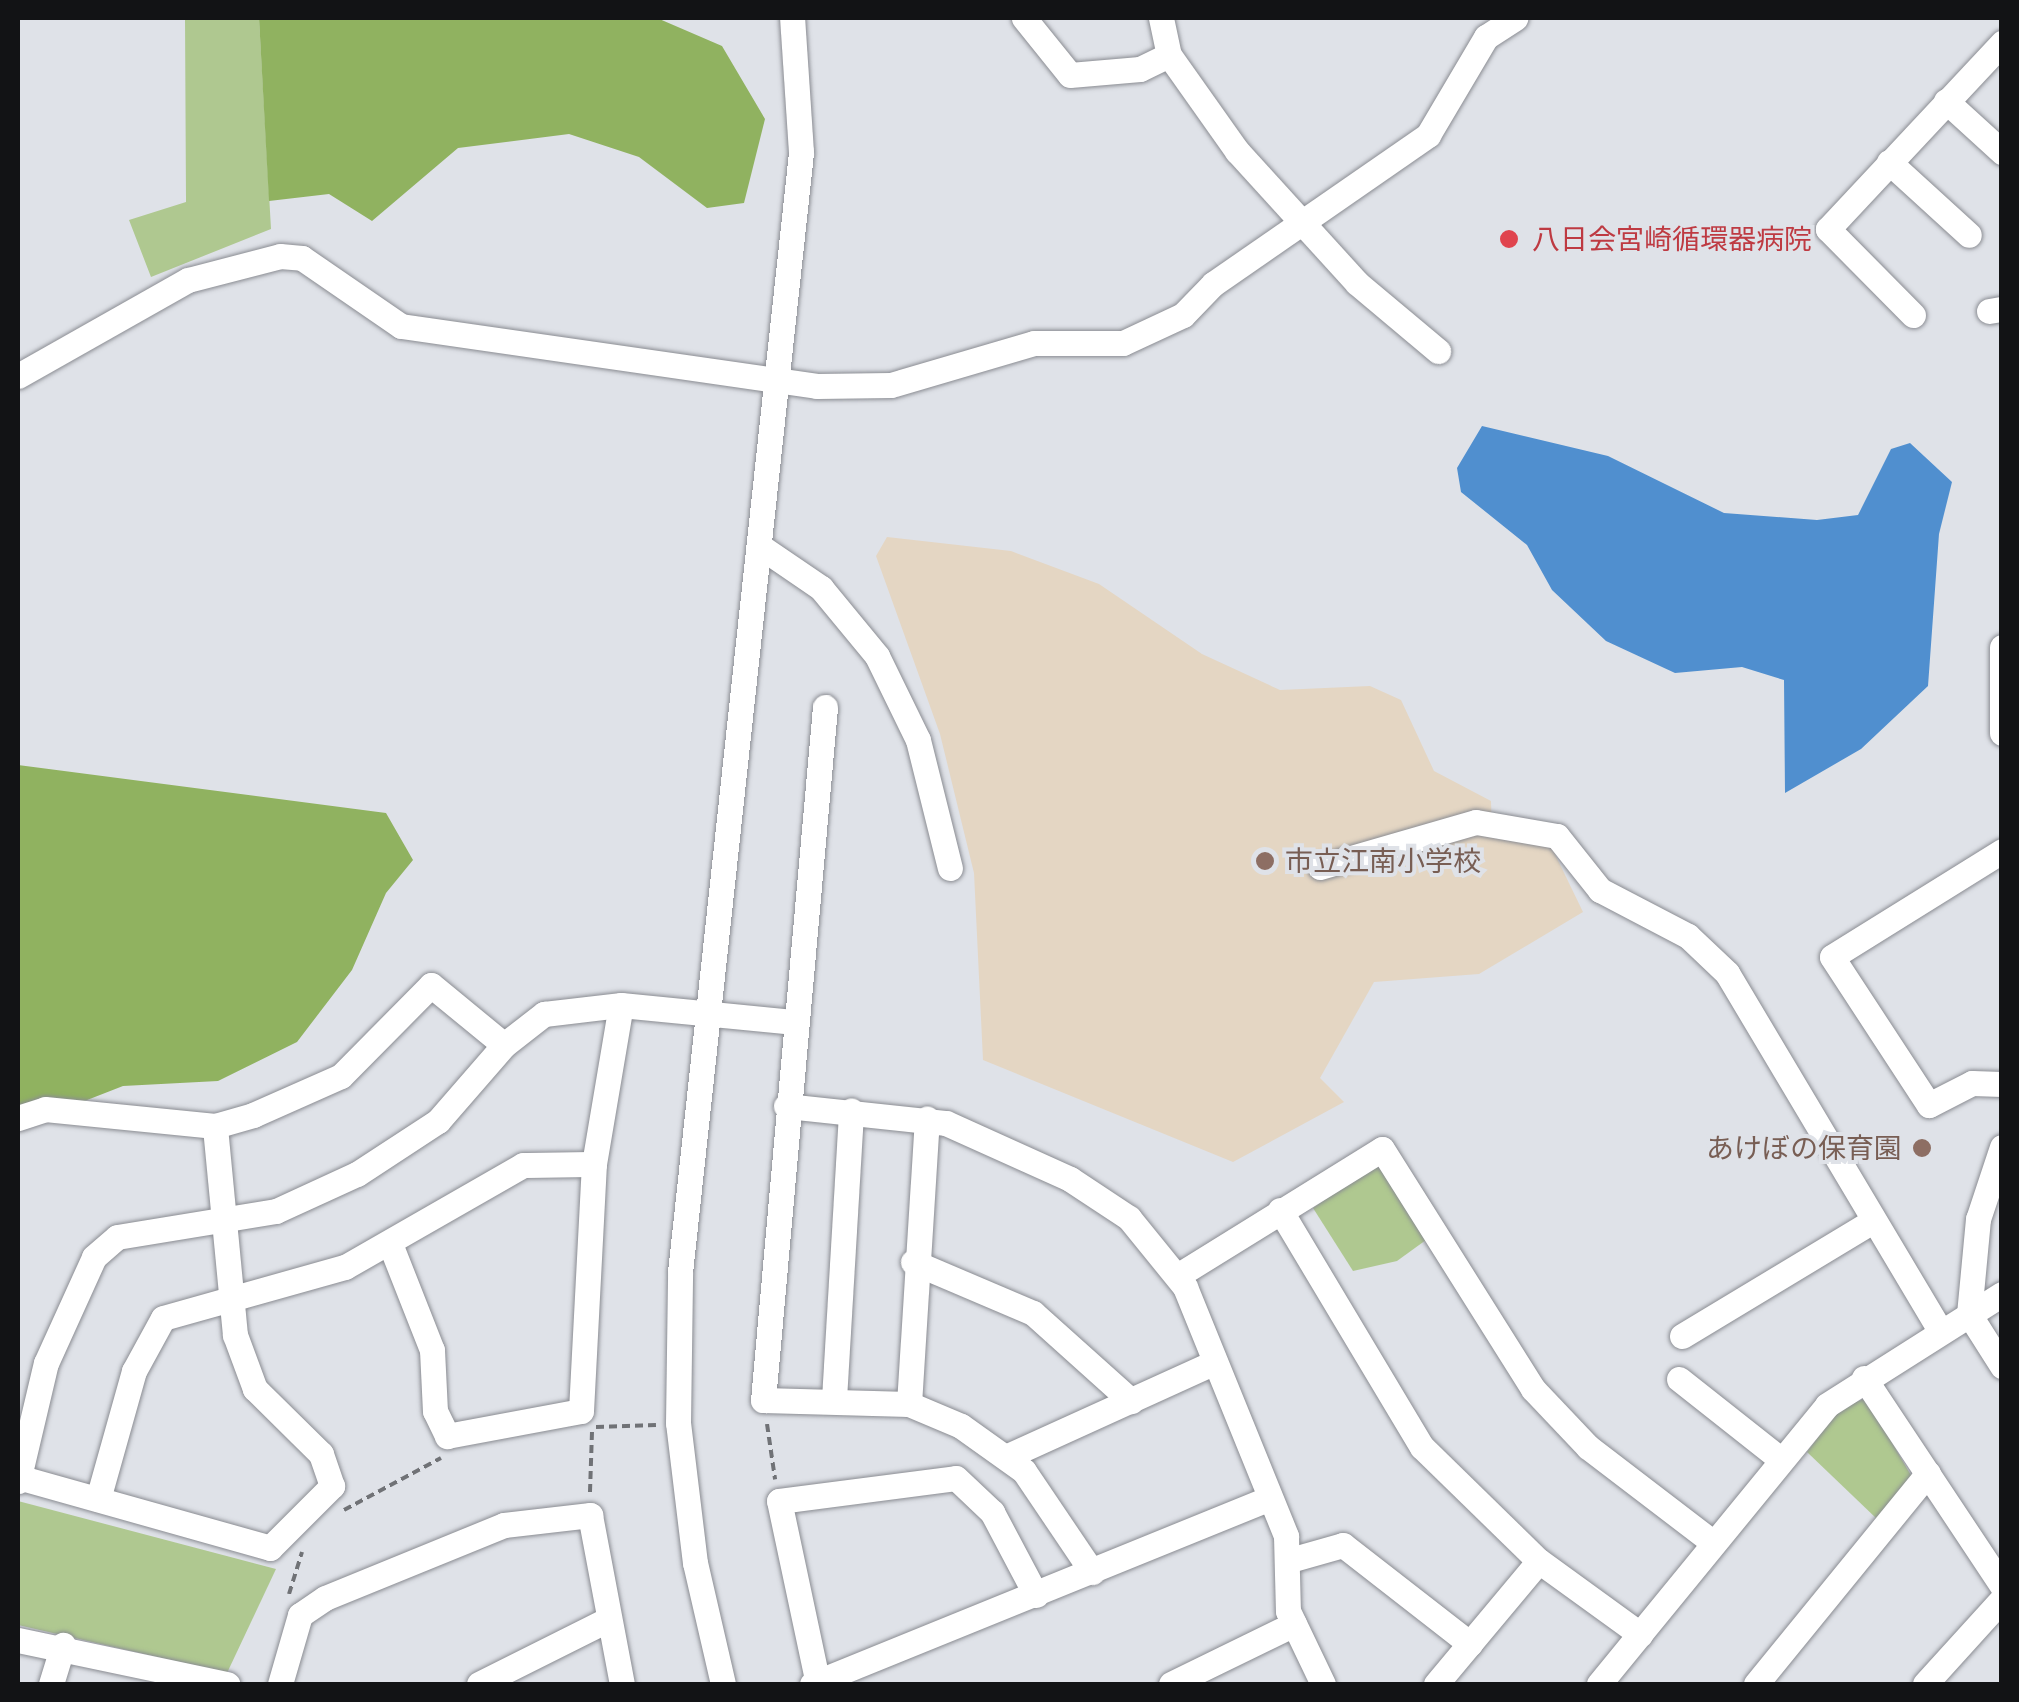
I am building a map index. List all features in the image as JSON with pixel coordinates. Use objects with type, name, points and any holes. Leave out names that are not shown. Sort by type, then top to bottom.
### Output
[{"type":"street","points":[[723,1684],[695,1563],[678,1423],[680,1272],[801,152],[792,18]]},
{"type":"street","points":[[1024,18],[1070,75],[1140,68],[1169,54]]},
{"type":"street","points":[[1161,18],[1169,54],[1296,223],[1438,351]]},
{"type":"street","points":[[18,376],[188,280],[280,256],[302,258],[400,326],[775,380],[892,384],[984,351],[1123,343],[1183,314],[1296,223],[1428,135],[1486,36],[1516,18]]},
{"type":"street","points":[[1913,315],[1828,228],[2002,43]]},
{"type":"street","points":[[1946,101],[2002,152]]},
{"type":"street","points":[[1890,162],[1969,236]]},
{"type":"street","points":[[761,546],[821,588],[877,656],[918,740],[950,868]]},
{"type":"street","points":[[2002,647],[2002,733]]},
{"type":"street","points":[[825,707],[786,1106],[764,1400],[909,1404],[1008,1456],[1092,1572]]},
{"type":"street","points":[[1320,867],[1454,826],[1504,824],[1557,836],[1600,890],[1688,936],[1727,974],[1871,1222],[1941,1332]]},
{"type":"street","points":[[2002,851],[1832,956],[1930,1105],[1972,1083],[2002,1084]]},
{"type":"street","points":[[18,1118],[44,1108],[215,1126],[341,1076],[431,985],[504,1044]]},
{"type":"street","points":[[391,1246],[432,1350],[435,1412],[446,1436],[581,1411],[594,1164],[622,1005]]},
{"type":"street","points":[[215,1126],[223,1218],[228,1297],[255,1389],[321,1454],[332,1486],[270,1548],[18,1478],[46,1363],[94,1257],[140,1230],[223,1218],[276,1211],[357,1174],[438,1121],[504,1044],[544,1014],[622,1005],[794,1022]]},
{"type":"street","points":[[786,1106],[927,1120],[1098,1194],[1177,1276],[1270,1498],[1290,1560],[1294,1624],[1324,1684]]},
{"type":"street","points":[[834,1400],[851,1111]]},
{"type":"street","points":[[909,1404],[913,1262],[927,1120]]},
{"type":"street","points":[[1177,1276],[1382,1149],[1533,1388],[1588,1446],[1711,1541]]},
{"type":"street","points":[[2001,1149],[1978,1219],[1969,1314],[2002,1366]]},
{"type":"street","points":[[98,1499],[110,1442],[155,1327],[182,1308],[308,1280],[391,1246],[470,1187],[523,1165],[594,1164]]},
{"type":"street","points":[[1280,1210],[1422,1447],[1539,1561],[1640,1634]]},
{"type":"street","points":[[1682,1336],[1871,1222]]},
{"type":"street","points":[[913,1262],[1033,1313],[1131,1401]]},
{"type":"street","points":[[1599,1684],[1779,1458],[1864,1378],[2002,1294]]},
{"type":"street","points":[[1008,1456],[1215,1362]]},
{"type":"street","points":[[1864,1378],[2002,1586]]},
{"type":"street","points":[[1679,1380],[1779,1458]]},
{"type":"street","points":[[1756,1684],[1928,1473]]},
{"type":"street","points":[[1036,1594],[992,1512],[956,1478],[779,1501],[816,1684],[1092,1572],[1270,1498]]},
{"type":"street","points":[[280,1684],[300,1616],[325,1598],[504,1524],[590,1515],[622,1684]]},
{"type":"street","points":[[1290,1560],[1343,1545],[1470,1644]]},
{"type":"street","points":[[1436,1684],[1539,1561]]},
{"type":"street","points":[[1924,1684],[2002,1599]]},
{"type":"street","points":[[478,1684],[607,1620]]},
{"type":"street","points":[[1171,1684],[1294,1624]]},
{"type":"street","points":[[18,1640],[62,1645],[227,1684]]},
{"type":"street","points":[[50,1684],[62,1645]]},
{"type":"path","points":[[764,1400],[779,1501]]},
{"type":"path","points":[[582,1429],[656,1425]]},
{"type":"path","points":[[590,1515],[592,1427]]},
{"type":"path","points":[[339,1514],[446,1455]]},
{"type":"path","points":[[284,1612],[296,1560],[314,1536]]},
{"type":"shaded area","name":"市立江南小学校","points":[[887,537],[1011,551],[1099,584],[1202,654],[1280,690],[1370,686],[1401,700],[1434,771],[1491,801],[1492,834],[1552,848],[1583,912],[1479,974],[1374,982],[1320,1078],[1344,1102],[1233,1162],[983,1060],[974,873],[940,734],[876,556]]},
{"type":"green space","points":[[185,18],[259,18],[271,229],[151,277],[129,220],[186,202]]},
{"type":"green space","points":[[259,18],[657,18],[722,46],[765,119],[744,203],[707,208],[639,157],[569,134],[458,148],[372,221],[329,194],[269,201]]},
{"type":"green space","points":[[18,765],[386,813],[413,860],[386,893],[352,970],[297,1042],[218,1081],[123,1086],[18,1127]]},
{"type":"green space","points":[[1380,1161],[1426,1240],[1397,1261],[1353,1271],[1313,1208]]},
{"type":"green space","points":[[1866,1398],[1912,1477],[1877,1519],[1807,1452],[1839,1409]]},
{"type":"green space","points":[[18,1501],[276,1569],[227,1673],[18,1625]]},
{"type":"water","points":[[1482,426],[1608,456],[1724,513],[1817,520],[1858,515],[1891,449],[1910,443],[1952,482],[1939,534],[1928,686],[1861,749],[1785,793],[1784,680],[1742,667],[1675,673],[1606,641],[1552,590],[1527,545],[1461,492],[1457,468]]},
{"type":"place","name":"八日会宮崎循環器病院","points":[[1509,239]]},
{"type":"place","name":"市立江南小学校","points":[[1265,861]]},
{"type":"place","name":"あけぼの保育園","points":[[1922,1148]]}]
